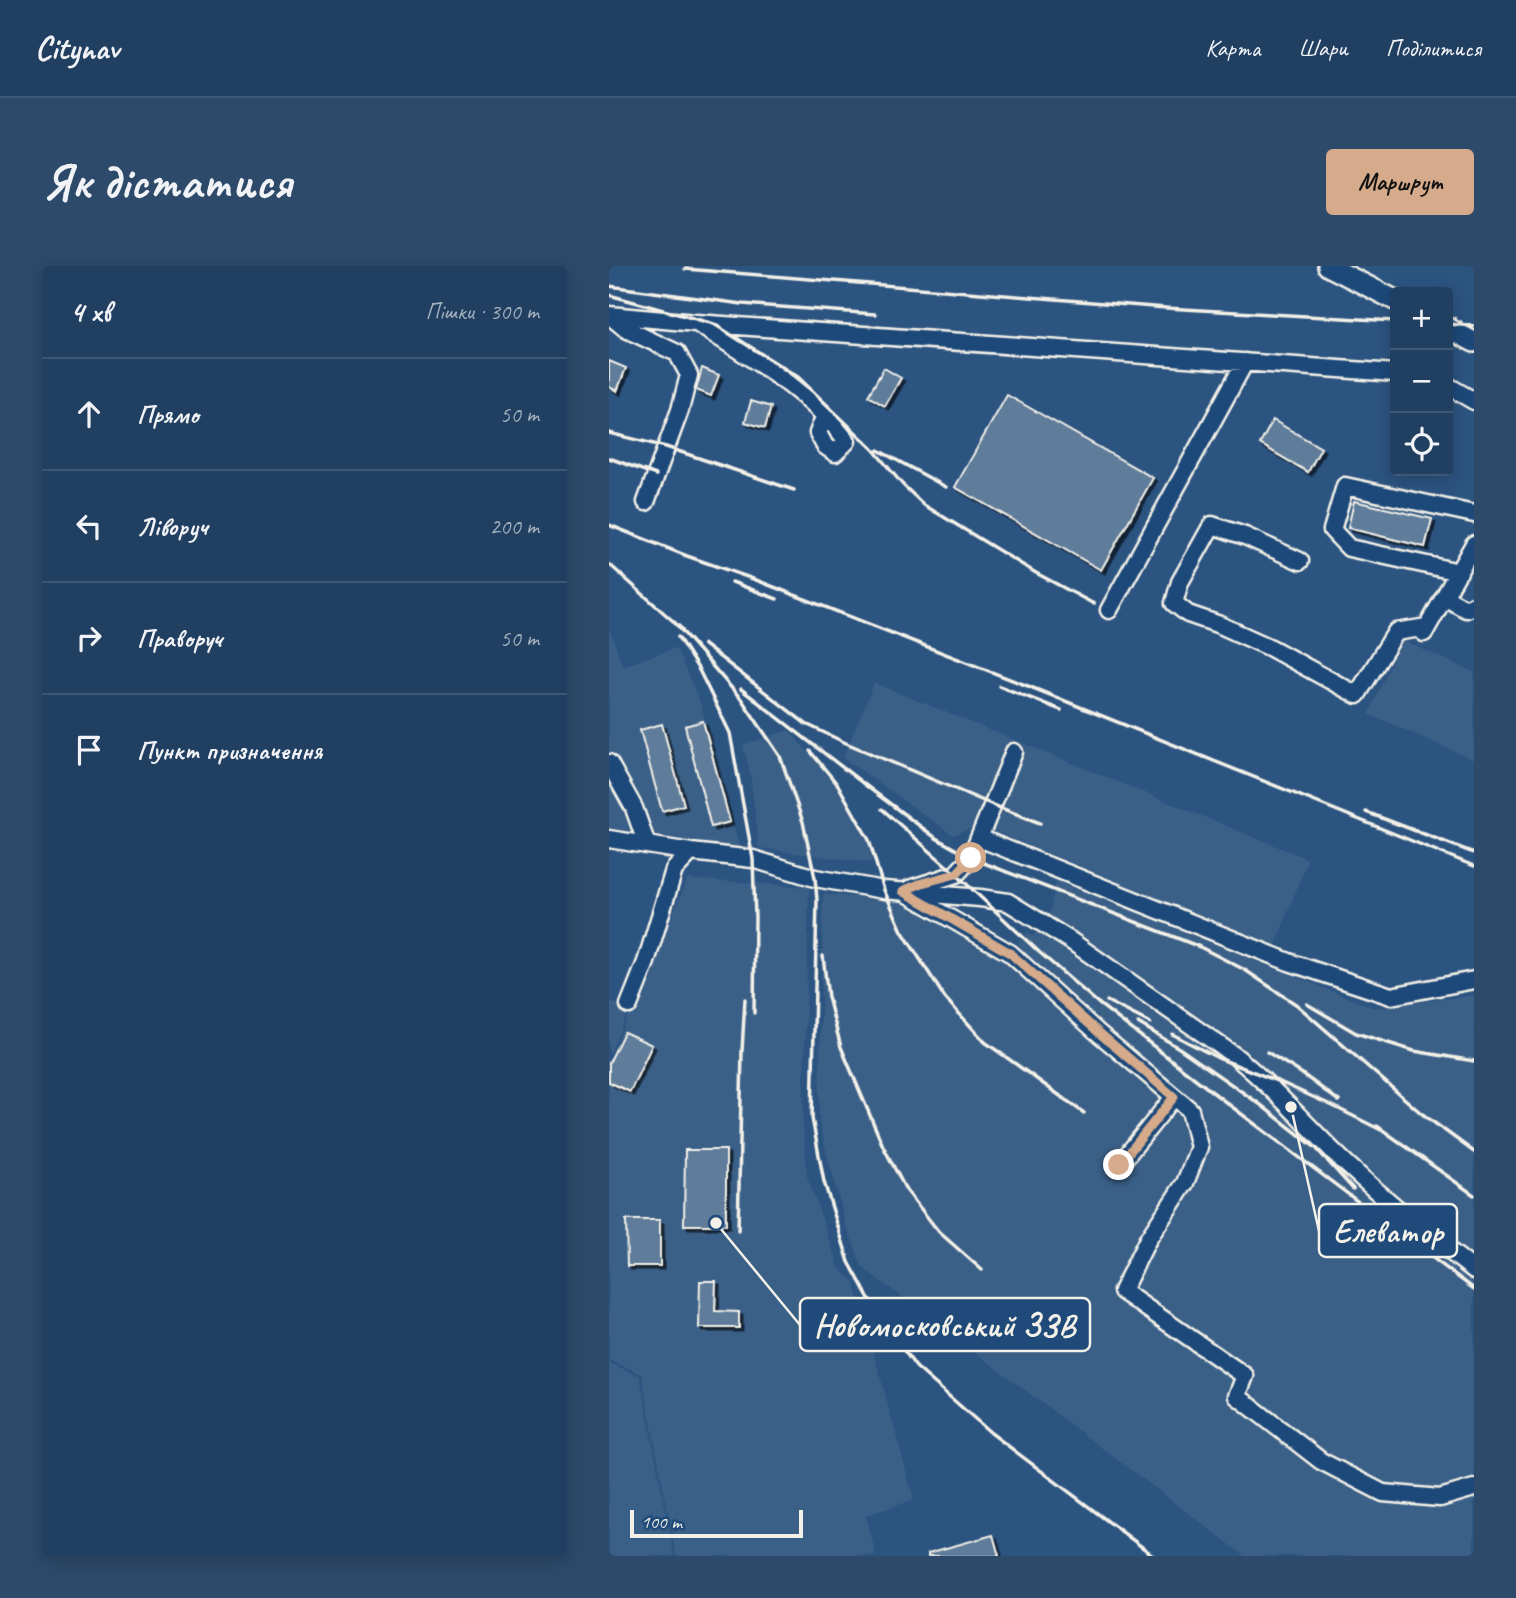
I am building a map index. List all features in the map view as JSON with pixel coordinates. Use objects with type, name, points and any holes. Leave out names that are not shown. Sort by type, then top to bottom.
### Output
[{"type":"main road","points":[[1328,266],[1390,297]]},
{"type":"main road","points":[[1453,331],[1474,342]]},
{"type":"street","points":[[609,315],[1390,373]]},
{"type":"street","points":[[609,315],[626,329],[677,353],[689,375],[680,410],[646,502]]},
{"type":"street","points":[[697,323],[768,368],[825,415]]},
{"type":"street","points":[[1109,610],[1244,362]]},
{"type":"street","points":[[1453,389],[1474,401]]},
{"type":"street","points":[[1459,572],[1349,548],[1332,530],[1345,486],[1474,514]]},
{"type":"street","points":[[1300,561],[1212,524],[1180,582],[1174,603],[1188,614],[1271,648],[1357,695],[1396,632],[1424,633],[1474,544]]},
{"type":"street","points":[[1444,597],[1466,608],[1474,605]]},
{"type":"street","points":[[903,891],[956,874],[971,858],[1014,752]]},
{"type":"street","points":[[609,763],[634,807],[647,845]]},
{"type":"street","points":[[609,838],[753,859],[815,878],[884,890],[1008,902],[1071,941],[1235,1056],[1255,1072],[1336,1154],[1409,1219],[1474,1270]]},
{"type":"street","points":[[979,838],[1289,962],[1391,996],[1474,980]]},
{"type":"street","points":[[629,1005],[646,962],[674,870],[691,852]]},
{"type":"street","points":[[903,891],[1010,953],[1190,1110],[1199,1147],[1185,1183],[1148,1239],[1122,1291],[1245,1376],[1237,1395],[1321,1461],[1383,1493],[1440,1498],[1474,1488]]},
{"type":"street","points":[[1119,1165],[1174,1097]]},
{"type":"path","points":[[1453,317],[1474,328]]},
{"type":"shaded area","points":[[609,629],[623,666],[676,648],[701,706],[740,850],[609,828]]},
{"type":"shaded area","points":[[1401,640],[1474,672],[1474,760],[1369,714]]},
{"type":"shaded area","points":[[874,683],[1308,859],[1275,946],[979,825],[953,835],[843,758]]},
{"type":"shaded area","points":[[789,730],[833,782],[868,844],[872,863],[759,848],[750,772],[743,745]]},
{"type":"shaded area","points":[[688,879],[809,887],[803,1126],[807,1177],[840,1269],[854,1281],[914,1500],[866,1515],[876,1556],[676,1556],[642,1374],[609,1360],[609,1060]]},
{"type":"shaded area","points":[[1056,881],[1374,1008],[1474,995],[1474,1556],[1245,1556],[862,1267],[845,1221],[819,1124],[823,894],[902,901],[1017,967],[1019,943],[1028,932],[1033,936],[1049,916]]},
{"type":"shaded area","points":[[609,1001],[629,1009],[609,1056]]},
{"type":"shaded area","points":[[609,1363],[640,1376],[674,1556],[609,1556]]},
{"type":"building","points":[[609,361],[626,368],[617,391],[609,387]]},
{"type":"building","points":[[702,368],[719,375],[711,396],[696,390]]},
{"type":"building","points":[[884,368],[901,378],[885,406],[868,396]]},
{"type":"building","points":[[1007,395],[1153,478],[1101,570],[955,487]]},
{"type":"building","points":[[751,401],[771,407],[765,428],[745,422]]},
{"type":"building","points":[[1273,420],[1321,448],[1308,472],[1260,444]]},
{"type":"building","points":[[1354,501],[1432,519],[1425,547],[1348,528]]},
{"type":"building","points":[[703,721],[730,822],[711,827],[685,726]]},
{"type":"building","points":[[662,724],[684,805],[662,811],[640,730]]},
{"type":"building","points":[[624,1032],[652,1045],[630,1092],[609,1082],[609,1063]]},
{"type":"building","points":[[685,1150],[726,1150],[726,1225],[684,1225]]},
{"type":"building","points":[[626,1220],[660,1220],[660,1266],[627,1266]]},
{"type":"building","points":[[700,1281],[716,1281],[715,1311],[739,1312],[739,1328],[699,1328]]},
{"type":"building","points":[[993,1535],[999,1556],[928,1556],[928,1553]]},
{"type":"railway","points":[[685,269],[1166,308],[1390,321]]},
{"type":"railway","points":[[609,286],[742,304],[875,314]]},
{"type":"railway","points":[[609,295],[714,324],[798,377],[873,449],[902,484],[924,505],[1036,573],[1094,604]]},
{"type":"railway","points":[[1453,324],[1474,326]]},
{"type":"railway","points":[[609,433],[666,447],[794,490]]},
{"type":"railway","points":[[878,450],[946,487]]},
{"type":"railway","points":[[609,458],[656,475]]},
{"type":"railway","points":[[609,525],[1033,688],[1474,866]]},
{"type":"railway","points":[[609,564],[682,629]]},
{"type":"railway","points":[[732,582],[777,599]]},
{"type":"railway","points":[[675,623],[742,700],[780,756],[803,822],[817,900],[812,1118],[824,1182],[849,1262],[878,1315],[916,1367],[991,1433],[1154,1556]]},
{"type":"railway","points":[[678,637],[699,670],[730,733],[753,859],[754,1013]]},
{"type":"railway","points":[[703,644],[806,724],[1040,823]]},
{"type":"railway","points":[[999,686],[1061,710]]},
{"type":"railway","points":[[741,689],[936,838],[971,858],[1200,947],[1245,970],[1297,1005],[1421,1113],[1474,1152]]},
{"type":"railway","points":[[810,751],[838,785],[869,840],[884,890],[902,931],[945,998],[985,1042],[1084,1113]]},
{"type":"railway","points":[[882,809],[1098,1003],[1474,1289]]},
{"type":"railway","points":[[1366,812],[1474,853]]},
{"type":"railway","points":[[823,956],[828,997],[841,1047],[883,1146],[906,1190],[939,1232],[982,1270]]},
{"type":"railway","points":[[738,1231],[745,999]]},
{"type":"railway","points":[[1107,1001],[1150,1023]]},
{"type":"railway","points":[[1307,1004],[1356,1033],[1414,1051],[1474,1061]]},
{"type":"railway","points":[[1138,1023],[1261,1105],[1316,1148],[1353,1189]]},
{"type":"railway","points":[[1172,1034],[1218,1058],[1282,1083],[1385,1132]]},
{"type":"railway","points":[[1267,1052],[1339,1101]]},
{"type":"railway","points":[[1377,1126],[1474,1195]]},
{"type":"place","name":"Елеватор","points":[[1291,1107]]},
{"type":"place","name":"Новомосковський ЗЗВ","points":[[716,1223]]},
{"type":"route","points":[[971,858],[956,874],[903,891],[1010,953],[1174,1097],[1119,1165]]}]
